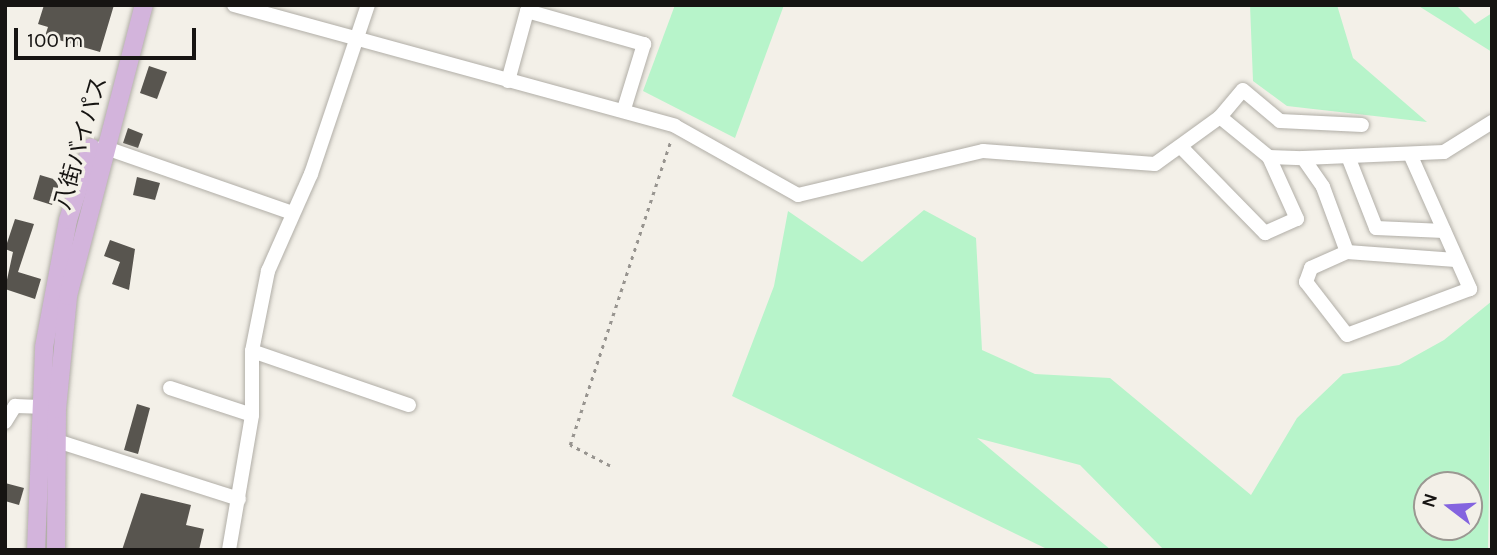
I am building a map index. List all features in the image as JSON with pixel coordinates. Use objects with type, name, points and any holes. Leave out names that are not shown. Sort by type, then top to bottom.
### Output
[{"type":"main road","points":[[129,51],[144,5]]},
{"type":"main road","name":"八街バイパス","points":[[56,550],[57,441],[68,296],[129,51]]},
{"type":"main road","name":"八街バイパス","points":[[37,550],[40,407],[50,308],[68,220],[118,68],[129,51]]},
{"type":"street","points":[[234,5],[357,43],[624,110],[675,126],[798,195],[983,150],[1155,164],[1182,148],[1220,117],[1243,90],[1280,121],[1362,125]]},
{"type":"street","points":[[229,550],[252,415],[252,351],[268,271],[357,43],[368,5]]},
{"type":"street","points":[[508,81],[527,8],[644,44],[624,110]]},
{"type":"street","points":[[1182,148],[1265,233],[1297,219],[1269,157],[1220,117]]},
{"type":"street","points":[[1269,157],[1349,159],[1457,147],[1492,122]]},
{"type":"street","points":[[103,147],[292,212]]},
{"type":"street","points":[[1410,154],[1470,289],[1347,335],[1306,282],[1311,268],[1347,252],[1456,260]]},
{"type":"street","points":[[1303,159],[1323,187],[1347,252]]},
{"type":"street","points":[[1349,159],[1376,228],[1444,231]]},
{"type":"street","points":[[252,351],[409,405]]},
{"type":"street","points":[[170,388],[252,415]]},
{"type":"street","points":[[5,422],[15,405],[40,407]]},
{"type":"street","points":[[57,441],[239,499]]},
{"type":"path","points":[[610,466],[570,445],[675,126]]},
{"type":"green space","points":[[675,5],[784,5],[735,138],[643,91]]},
{"type":"green space","points":[[1250,5],[1337,5],[1353,58],[1427,122],[1287,106],[1253,81]]},
{"type":"green space","points":[[1417,5],[1456,5],[1475,24],[1492,13],[1492,52]]},
{"type":"green space","points":[[924,210],[976,238],[982,350],[1035,374],[1110,378],[1251,495],[1297,418],[1343,374],[1399,365],[1444,340],[1492,301],[1488,550],[1164,550],[1080,465],[977,438],[1111,550],[1049,550],[732,396],[774,286],[788,211],[862,262]]},
{"type":"building","points":[[44,5],[114,5],[100,52],[45,36],[48,27],[38,24]]},
{"type":"building","points":[[149,66],[167,72],[157,99],[140,93]]},
{"type":"building","points":[[128,128],[143,134],[138,148],[123,143]]},
{"type":"building","points":[[40,175],[60,181],[52,205],[33,199]]},
{"type":"building","points":[[137,177],[160,183],[155,200],[133,195]]},
{"type":"building","points":[[15,219],[34,224],[18,272],[41,279],[35,299],[5,289],[13,252],[5,249]]},
{"type":"building","points":[[110,240],[135,249],[129,290],[112,284],[120,262],[104,256]]},
{"type":"building","points":[[137,404],[150,408],[138,454],[124,450]]},
{"type":"building","points":[[5,483],[24,488],[19,505],[5,501]]},
{"type":"building","points":[[141,493],[191,505],[186,525],[204,529],[199,550],[122,550]]}]
